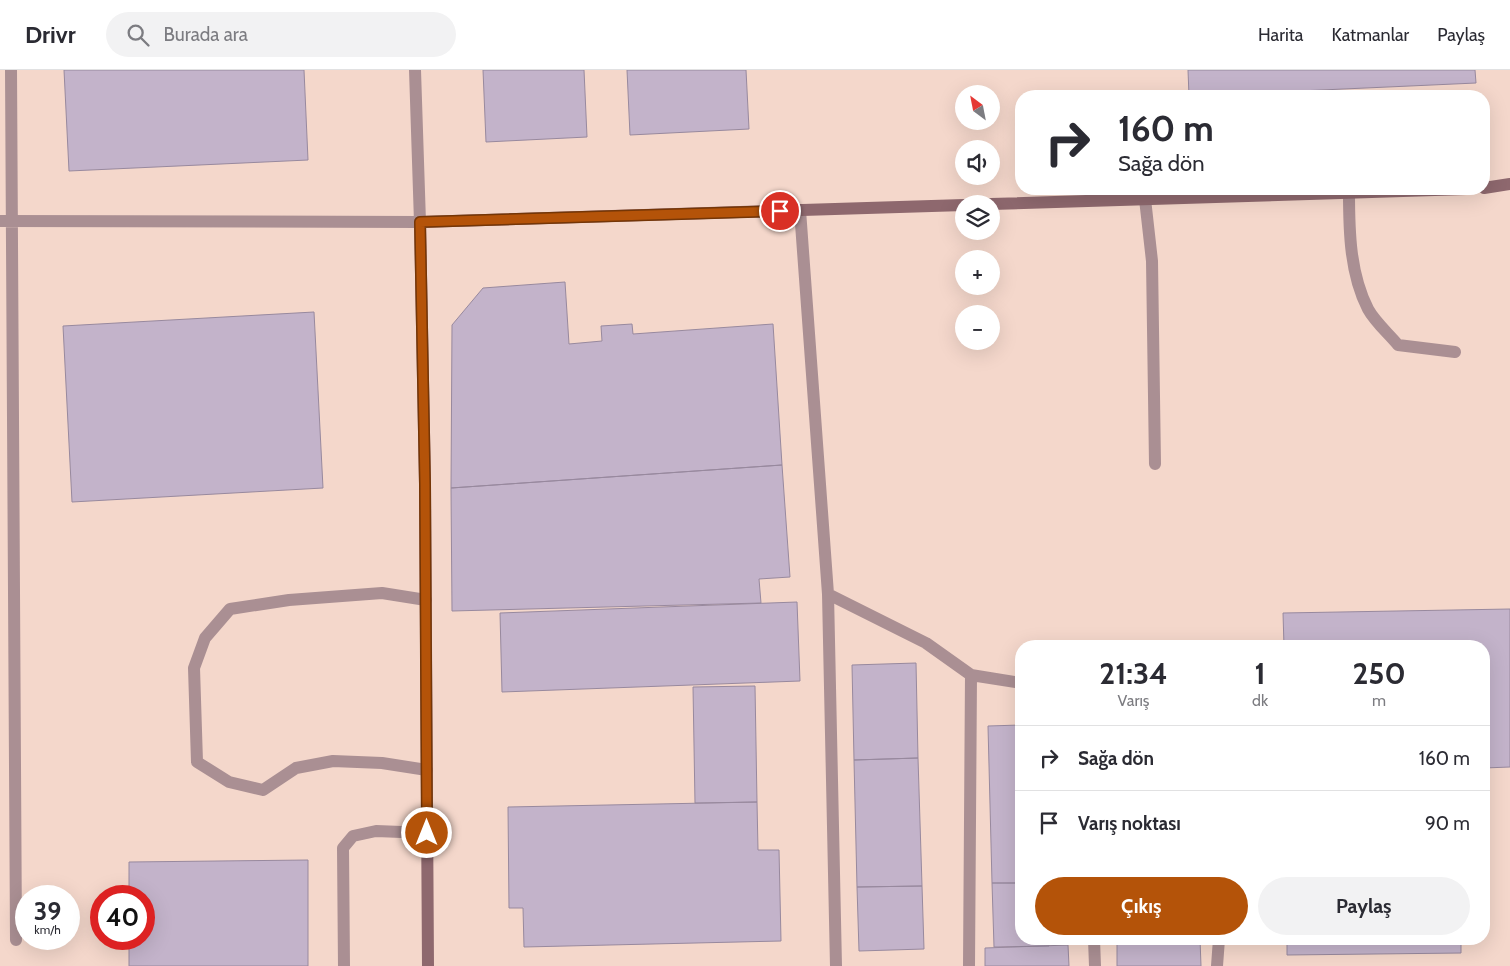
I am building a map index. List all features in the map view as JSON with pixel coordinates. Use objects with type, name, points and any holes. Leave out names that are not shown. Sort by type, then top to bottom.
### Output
[{"type":"street","points":[[11,70],[6,221],[15,885]]},
{"type":"street","points":[[415,70],[420,222],[426,600],[428,966]]},
{"type":"street","points":[[1490,187],[1510,184]]},
{"type":"street","points":[[1000,204],[1262,195]]},
{"type":"street","points":[[1349,195],[1349,223],[1356,279],[1369,311],[1398,345],[1455,352]]},
{"type":"street","points":[[1145,199],[1152,261],[1155,464]]},
{"type":"street","points":[[6,221],[420,222],[955,205]]},
{"type":"street","points":[[800,210],[828,594],[836,966]]},
{"type":"street","points":[[426,600],[382,594],[289,600],[230,609],[205,638],[194,668],[197,762],[229,782],[263,790],[296,768],[333,761],[382,763],[427,770]]},
{"type":"street","points":[[828,594],[926,643],[971,675],[1015,682]]},
{"type":"street","points":[[969,966],[971,675]]},
{"type":"street","points":[[344,966],[343,848],[353,836],[376,830],[427,833]]},
{"type":"street","points":[[1094,945],[1095,966]]},
{"type":"street","points":[[1217,966],[1219,945]]},
{"type":"building","points":[[64,70],[304,70],[308,160],[69,171]]},
{"type":"building","points":[[483,70],[584,70],[587,137],[486,142]]},
{"type":"building","points":[[627,70],[746,70],[749,129],[630,135]]},
{"type":"building","points":[[1188,70],[1475,70],[1476,83],[1321,90],[1189,90]]},
{"type":"building","points":[[565,282],[569,344],[602,341],[601,326],[632,324],[633,334],[773,324],[782,465],[451,488],[452,325],[483,288]]},
{"type":"building","points":[[314,312],[323,488],[72,502],[63,326]]},
{"type":"building","points":[[782,465],[790,577],[759,579],[761,603],[452,611],[451,488]]},
{"type":"building","points":[[797,602],[800,681],[502,692],[500,613]]},
{"type":"building","points":[[1510,609],[1510,767],[1490,768],[1490,640],[1284,640],[1283,613]]},
{"type":"building","points":[[916,663],[918,758],[854,760],[852,665]]},
{"type":"building","points":[[755,686],[757,802],[695,803],[693,687]]},
{"type":"building","points":[[1015,725],[1015,883],[992,883],[988,726]]},
{"type":"building","points":[[918,758],[922,886],[857,887],[854,760]]},
{"type":"building","points":[[757,802],[758,850],[779,850],[781,941],[524,947],[523,908],[509,908],[508,807]]},
{"type":"building","points":[[308,860],[308,966],[129,966],[129,950],[155,950],[155,885],[129,885],[129,862]]},
{"type":"building","points":[[992,883],[1015,883],[1015,945],[1049,946],[994,947]]},
{"type":"building","points":[[922,886],[924,949],[859,951],[857,887]]},
{"type":"building","points":[[1068,945],[1069,966],[985,966],[985,948]]},
{"type":"building","points":[[1117,945],[1200,945],[1201,966],[1117,966]]},
{"type":"building","points":[[1287,945],[1461,945],[1461,953],[1287,955]]},
{"type":"route","points":[[427,833],[425,484],[420,222],[780,211]]}]
